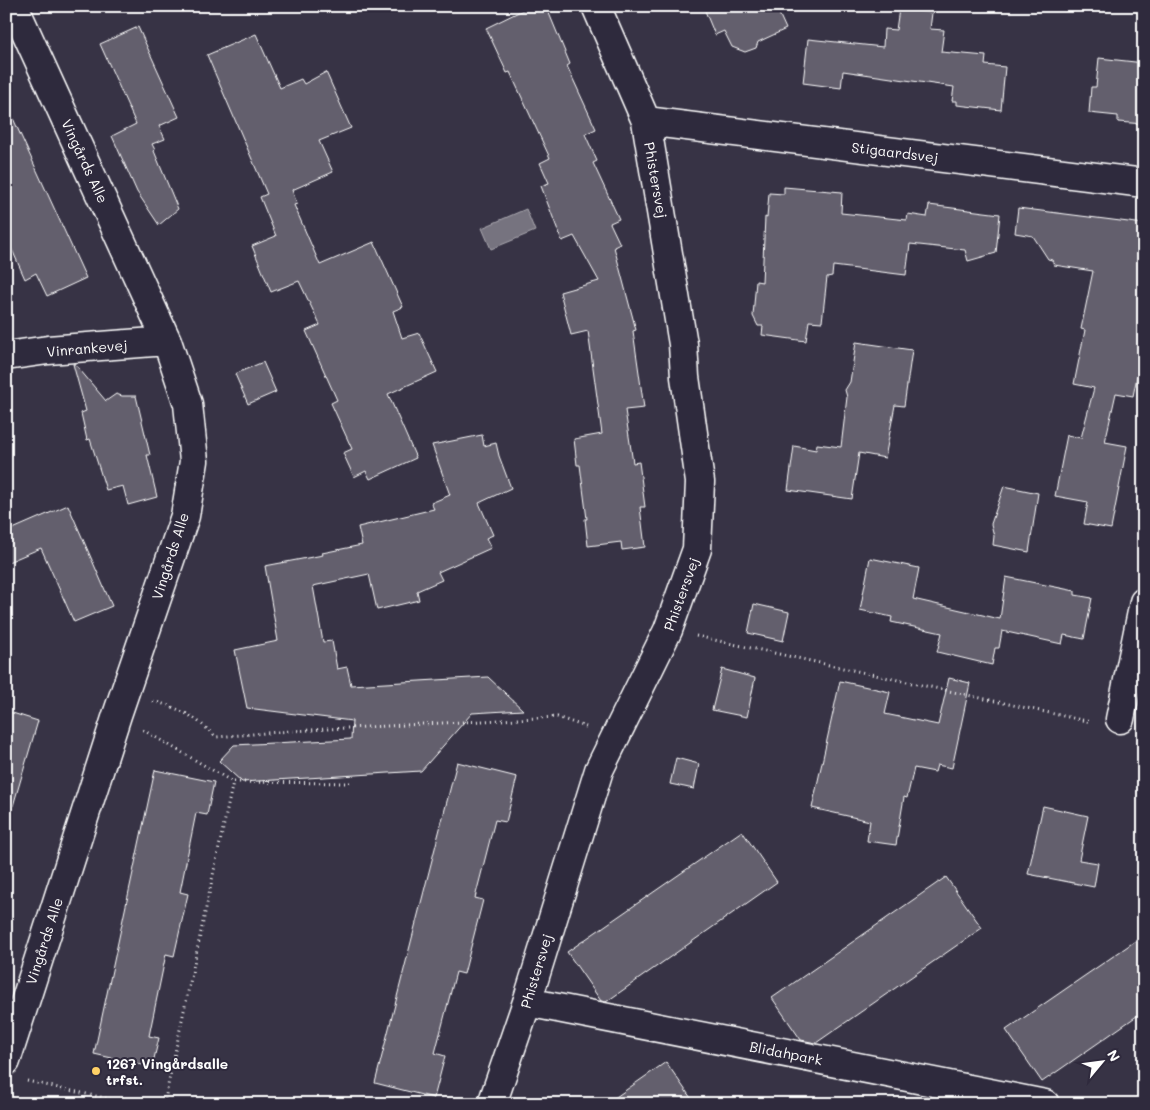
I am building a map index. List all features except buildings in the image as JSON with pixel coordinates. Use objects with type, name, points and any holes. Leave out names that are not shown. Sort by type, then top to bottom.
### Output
[{"type":"street","name":"Vingårds Alle","points":[[14,6],[167,341],[188,404],[194,461],[185,516],[120,704],[14,1070]]},
{"type":"street","name":"Phistersvej","points":[[492,1104],[527,1002],[599,770],[668,630],[697,549],[700,482],[685,377],[683,344],[646,121],[596,6]]},
{"type":"street","name":"Stigaardsvej","points":[[646,121],[1144,183]]},
{"type":"street","name":"Vinrankevej","points":[[6,356],[48,350],[167,341]]},
{"type":"street","points":[[1120,720],[1144,602]]},
{"type":"street","name":"Blidahpark","points":[[527,1002],[1046,1104]]},
{"type":"path","points":[[668,630],[1093,722],[1120,720]]},
{"type":"path","points":[[120,704],[170,706],[197,719],[216,737],[301,730],[557,717],[615,738]]},
{"type":"path","points":[[120,704],[233,782],[351,783]]},
{"type":"path","points":[[164,1104],[233,782]]},
{"type":"path","points":[[14,1070],[29,1082],[132,1104]]},
{"type":"shaded area","points":[[526,209],[535,231],[491,249],[482,228]]},
{"type":"place","name":"1267 Vingårdsalle trfst.","points":[[96,1071]]}]
